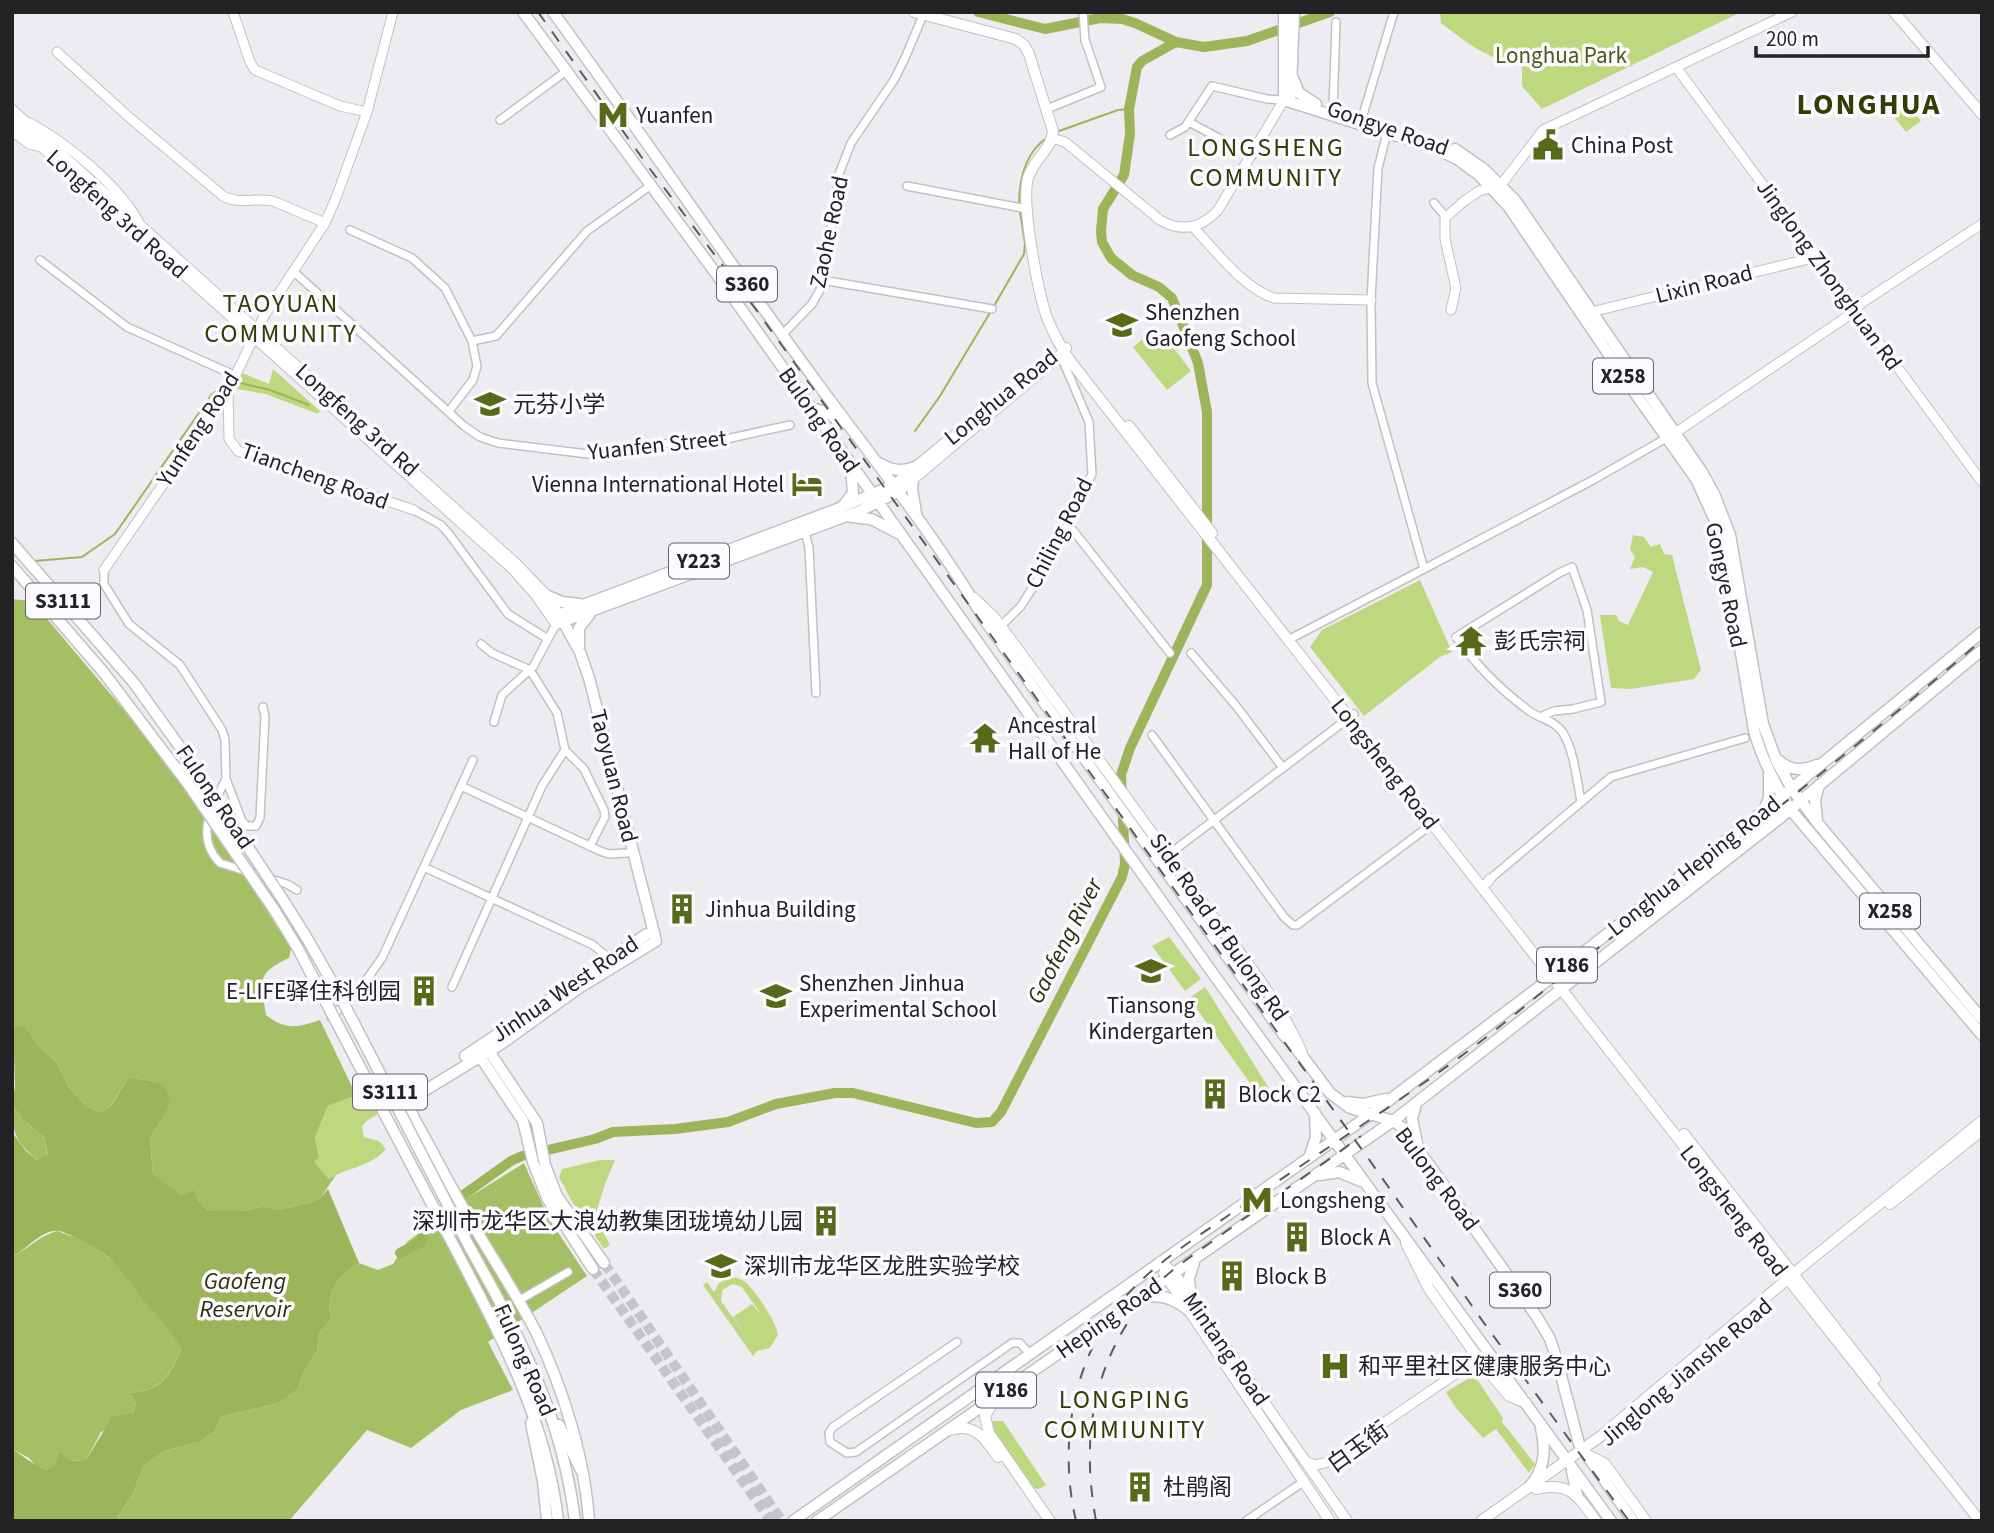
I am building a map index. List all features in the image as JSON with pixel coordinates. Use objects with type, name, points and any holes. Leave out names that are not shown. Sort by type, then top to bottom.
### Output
[{"type":"main road","name":"Bulong Road","points":[[523,12],[717,275],[1111,831],[1315,1111]]},
{"type":"main road","name":"Bulong Road","points":[[553,12],[918,519],[986,622],[1123,802],[1129,820],[1283,1034],[1339,1101],[1392,1121],[1403,1128],[1521,1291],[1550,1339],[1577,1438],[1633,1521]]},
{"type":"main road","points":[[938,12],[1025,38],[1034,51],[1056,134]]},
{"type":"main road","points":[[1894,12],[1982,114]]},
{"type":"main road","points":[[1902,12],[1982,104]]},
{"type":"main road","points":[[921,13],[1020,41],[1029,54],[1050,108]]},
{"type":"main road","points":[[1288,99],[1293,15]]},
{"type":"main road","points":[[1290,33],[1293,72],[1299,93],[1316,103]]},
{"type":"main road","points":[[1288,99],[1293,72]]},
{"type":"main road","name":"Gongye Road","points":[[1288,99],[1316,103],[1456,150],[1484,169],[1531,222],[1671,435],[1696,479],[1717,525],[1723,547],[1750,737],[1782,796],[1790,809],[1814,829],[1982,1019]]},
{"type":"main road","name":"Gongye Road","points":[[1288,99],[1447,153],[1497,186],[1508,206],[1709,484],[1727,524],[1763,724],[1773,753],[1814,829],[1982,1035]]},
{"type":"main road","name":"Longfeng 3rd Road","points":[[12,110],[42,147],[194,279]]},
{"type":"main road","name":"Longfeng 3rd Rd","points":[[18,120],[516,564],[546,595],[560,620]]},
{"type":"main road","name":"Longsheng Road","points":[[1056,134],[1035,175],[1031,196],[1046,295],[1064,348],[1352,716],[1488,881],[1555,975]]},
{"type":"main road","name":"Longfeng 3rd Rd","points":[[255,333],[513,569],[560,620]]},
{"type":"main road","name":"Longhua Road","points":[[560,620],[586,603],[876,499],[895,487],[1064,348]]},
{"type":"main road","name":"Longhua Road","points":[[895,487],[913,480],[1064,348]]},
{"type":"main road","points":[[827,411],[828,397]]},
{"type":"main road","points":[[811,408],[827,411],[834,416],[882,480],[895,487]]},
{"type":"main road","points":[[876,461],[898,471],[919,465]]},
{"type":"main road","points":[[850,464],[853,493],[841,513],[871,519],[902,536]]},
{"type":"main road","points":[[913,480],[918,519]]},
{"type":"main road","name":"Longhua Road","points":[[560,620],[596,610],[805,533],[841,513]]},
{"type":"main road","name":"Fulong Road","points":[[12,543],[150,704],[201,775],[308,940],[513,1326],[548,1404],[569,1483],[575,1521]]},
{"type":"main road","name":"S3111","points":[[12,566],[75,637]]},
{"type":"main road","points":[[12,573],[75,637]]},
{"type":"main road","points":[[968,592],[1001,626]]},
{"type":"main road","points":[[546,595],[562,602],[586,603]]},
{"type":"main road","points":[[580,652],[579,628],[585,617],[596,610]]},
{"type":"main road","name":"Taoyuan Road","points":[[560,620],[580,652],[608,749],[650,940]]},
{"type":"main road","name":"Taoyuan Road","points":[[560,620],[583,685],[650,940]]},
{"type":"main road","name":"Side Road of Bulong Rd","points":[[1001,626],[1116,783],[1123,802],[1168,855],[1291,1028],[1303,1057]]},
{"type":"main road","name":"Longhua Heping Road","points":[[1160,1262],[1371,1114],[1555,975],[1792,789],[1982,632]]},
{"type":"main road","name":"Fulong Road","points":[[75,637],[188,784],[297,947],[457,1252],[523,1385],[547,1458],[558,1521]]},
{"type":"main road","name":"Longhua Heping Road","points":[[1195,1259],[1392,1121],[1565,988],[1820,785],[1982,650]]},
{"type":"main road","points":[[1930,693],[1982,659]]},
{"type":"main road","name":"Longsheng Road","points":[[1352,716],[1432,824],[1555,975],[1980,1521]]},
{"type":"main road","points":[[1773,753],[1782,764],[1792,769],[1805,769],[1823,762]]},
{"type":"main road","points":[[1761,813],[1769,795],[1768,769]]},
{"type":"main road","points":[[1766,828],[1793,824],[1814,829],[1814,806],[1820,785]]},
{"type":"main road","name":"Jinhua West Road","points":[[481,1052],[610,959],[650,940]]},
{"type":"main road","name":"Jinhua West Road","points":[[518,1301],[415,1120],[408,1104],[410,1096],[417,1087],[481,1052],[650,940]]},
{"type":"main road","points":[[481,1052],[533,1116],[541,1139],[538,1161]]},
{"type":"main road","points":[[503,1080],[523,1121],[554,1210],[598,1266]]},
{"type":"main road","points":[[1339,1101],[1363,1104],[1392,1097]]},
{"type":"main road","points":[[1417,1102],[1412,1119],[1419,1151]]},
{"type":"main road","points":[[1307,1159],[1317,1138],[1315,1111]]},
{"type":"main road","name":"S360","points":[[1315,1111],[1344,1156],[1401,1230],[1611,1521]]},
{"type":"main road","name":"Jinglong Jianshe Road","points":[[1533,1488],[1584,1452],[1982,1121]]},
{"type":"main road","name":"Jinglong Jianshe Road","points":[[1792,1279],[1982,1130]]},
{"type":"main road","points":[[1311,1178],[1339,1172],[1364,1182]]},
{"type":"main road","points":[[1401,1230],[1425,1282],[1483,1365],[1509,1396],[1526,1404]]},
{"type":"main road","points":[[1135,1300],[1155,1296],[1190,1305],[1189,1278],[1195,1259]]},
{"type":"main road","name":"Heping Road","points":[[817,1521],[1195,1259]]},
{"type":"main road","name":"Mintang Road","points":[[1160,1262],[1347,1521]]},
{"type":"main road","name":"Heping Road","points":[[793,1521],[1160,1262]]},
{"type":"main road","name":"Longsheng Road","points":[[1792,1279],[1982,1514]]},
{"type":"main road","points":[[518,1301],[540,1341],[559,1388],[581,1470],[589,1521]]},
{"type":"main road","name":"Mintang Road","points":[[1190,1305],[1330,1521]]},
{"type":"main road","points":[[523,1385],[543,1481],[547,1521]]},
{"type":"main road","points":[[998,1395],[987,1409],[986,1425],[1050,1521]]},
{"type":"main road","points":[[548,1404],[581,1470]]},
{"type":"main road","points":[[1491,1521],[1533,1488],[1543,1461],[1540,1422]]},
{"type":"main road","points":[[946,1431],[970,1428],[984,1437],[1042,1521]]},
{"type":"main road","points":[[1584,1452],[1605,1464],[1646,1521]]},
{"type":"main road","points":[[1569,1462],[1577,1495],[1596,1521]]},
{"type":"main road","points":[[1481,1521],[1533,1488],[1559,1487],[1577,1495]]},
{"type":"main road","points":[[825,1521],[833,1510]]},
{"type":"street","points":[[233,12],[255,70],[340,106],[367,112]]},
{"type":"street","name":"Yunfeng Road","points":[[104,570],[231,383],[255,333],[325,223],[367,112],[393,12]]},
{"type":"street","points":[[1362,118],[1394,12]]},
{"type":"street","points":[[1446,217],[1479,191],[1497,186],[1543,130],[1792,12]]},
{"type":"street","name":"Zaohe Road","points":[[783,334],[812,304],[822,280],[839,174],[851,143],[900,69],[921,13]]},
{"type":"street","points":[[1050,108],[1101,87],[1086,43],[1083,13]]},
{"type":"street","points":[[1333,109],[1336,22]]},
{"type":"street","points":[[57,52],[223,196],[239,201],[273,201],[325,223]]},
{"type":"street","name":"Jinglong Zhonghuan Rd","points":[[1676,67],[1982,482]]},
{"type":"street","points":[[500,120],[565,72]]},
{"type":"street","points":[[1170,135],[1189,122],[1212,86],[1268,99],[1288,99]]},
{"type":"street","points":[[1056,134],[1115,185],[1169,225],[1176,228],[1193,227],[1210,219],[1218,211],[1288,99]]},
{"type":"street","points":[[1189,122],[1252,156]]},
{"type":"street","points":[[12,131],[29,144],[42,147]]},
{"type":"street","points":[[1387,133],[1378,168],[1371,300],[1372,383],[1424,569]]},
{"type":"street","points":[[472,341],[496,336],[587,231],[650,186]]},
{"type":"street","points":[[906,186],[1020,208]]},
{"type":"street","points":[[1434,203],[1446,217],[1445,239],[1456,288],[1451,310]]},
{"type":"street","points":[[1291,639],[1592,480],[1671,435],[1982,224]]},
{"type":"street","points":[[1193,227],[1246,281],[1265,295],[1274,298],[1371,300]]},
{"type":"street","points":[[350,230],[400,251],[440,281],[472,341],[477,366],[476,375],[449,411]]},
{"type":"street","name":"Lixin Road","points":[[1591,312],[1817,257]]},
{"type":"street","points":[[40,260],[127,327],[231,383]]},
{"type":"street","name":"Yuanfen Street","points":[[293,271],[473,433],[488,440],[588,454],[659,444],[722,440],[790,425]]},
{"type":"street","points":[[822,280],[992,309]]},
{"type":"street","name":"Chiling Road","points":[[1001,626],[1021,606],[1054,554],[1092,474],[1089,422],[1063,361],[1064,348]]},
{"type":"street","name":"Tiancheng Road","points":[[231,383],[229,439],[238,451],[414,510]]},
{"type":"street","points":[[414,510],[441,525],[511,617],[548,639]]},
{"type":"street","points":[[1068,524],[1170,653]]},
{"type":"street","points":[[805,533],[810,548],[816,692]]},
{"type":"street","points":[[1540,717],[1554,711],[1601,702],[1587,610],[1572,567],[1456,637],[1486,673],[1528,710],[1540,717],[1559,726],[1565,735],[1581,801]]},
{"type":"street","points":[[104,570],[104,584],[129,624],[180,665],[222,730],[225,740],[226,779],[242,821],[247,826],[256,826],[260,818],[265,717],[263,707]]},
{"type":"street","points":[[494,722],[502,695],[530,670],[560,620]]},
{"type":"street","points":[[481,643],[492,653],[530,670],[557,713],[565,750],[583,769],[604,810],[605,817],[590,846]]},
{"type":"street","points":[[1191,653],[1237,707],[1283,768]]},
{"type":"street","points":[[1168,855],[1352,716]]},
{"type":"street","points":[[1152,735],[1284,917],[1293,925],[1297,925],[1432,824]]},
{"type":"street","points":[[1488,881],[1613,776],[1750,737]]},
{"type":"street","points":[[452,987],[542,786],[565,750]]},
{"type":"street","points":[[331,1018],[356,994],[382,958],[426,868],[473,760]]},
{"type":"street","points":[[226,779],[206,822],[206,837],[214,856],[220,863],[287,884],[297,890]]},
{"type":"street","points":[[461,786],[609,854],[627,853]]},
{"type":"street","points":[[426,868],[598,947],[610,959]]},
{"type":"street","points":[[518,1301],[568,1272]]},
{"type":"street","points":[[957,1342],[834,1427],[829,1433],[830,1442],[847,1453],[856,1452],[1012,1343],[1020,1343],[1030,1354]]},
{"type":"street","points":[[1305,1461],[1311,1464],[1325,1462],[1467,1366],[1474,1352]]},
{"type":"street","points":[[1322,1485],[1321,1474],[1327,1467],[1474,1367],[1483,1365]]},
{"type":"street","points":[[1246,1521],[1303,1482]]},
{"type":"green space","name":"Longhua Park","points":[[1440,12],[1741,12],[1542,109],[1522,86],[1522,67],[1488,55],[1470,45],[1441,23]]},
{"type":"green space","points":[[1901,98],[1921,121],[1906,132],[1888,110]]},
{"type":"green space","points":[[1158,327],[1191,371],[1167,390],[1133,347]]},
{"type":"green space","points":[[273,369],[320,411],[318,414],[266,394],[237,389],[242,373],[269,384]]},
{"type":"green space","points":[[1633,535],[1644,537],[1651,547],[1660,544],[1664,554],[1672,555],[1701,670],[1694,679],[1631,689],[1611,688],[1600,615],[1616,615],[1619,621],[1628,625],[1653,572],[1643,567],[1630,569],[1635,557],[1630,549]]},
{"type":"green space","points":[[1420,580],[1452,652],[1440,657],[1364,716],[1310,647],[1322,630]]},
{"type":"green space","points":[[1169,937],[1201,979],[1185,991],[1152,946]]},
{"type":"green space","points":[[1205,987],[1276,1099],[1263,1101],[1189,998]]},
{"type":"green space","points":[[369,1095],[378,1114],[362,1126],[364,1137],[379,1141],[386,1149],[373,1160],[329,1179],[313,1162],[319,1156],[315,1137],[328,1106],[351,1097],[358,1099]]},
{"type":"green space","points":[[600,1160],[615,1160],[595,1216],[610,1245],[604,1249],[559,1177],[562,1169]]},
{"type":"green space","points":[[727,1278],[738,1278],[753,1291],[777,1330],[778,1335],[770,1348],[757,1351],[753,1356],[703,1285],[707,1282],[714,1292],[719,1283]],"holes":[[[733,1284],[742,1287],[762,1316],[752,1304],[733,1317],[752,1344],[721,1301],[722,1290]]]},
{"type":"green space","points":[[1474,1375],[1503,1418],[1502,1422],[1535,1464],[1529,1473],[1496,1429],[1483,1438],[1456,1408],[1446,1392]]},
{"type":"green space","points":[[988,1421],[1003,1421],[1046,1485],[1039,1489],[1032,1488],[991,1430]]},
{"type":"shaded area","points":[[12,599],[32,601],[161,754],[248,880],[291,949],[289,958],[265,974],[262,986],[266,1015],[279,1023],[292,1026],[320,1020],[358,1099],[351,1097],[328,1106],[315,1137],[319,1157],[314,1162],[329,1179],[336,1175],[321,1197],[278,1210],[262,1206],[244,1211],[209,1211],[197,1199],[181,1197],[153,1173],[150,1138],[166,1113],[162,1083],[130,1077],[112,1104],[102,1112],[87,1107],[69,1087],[57,1063],[39,1046],[26,1027],[12,1029]]},
{"type":"shaded area","points":[[12,1104],[22,1119],[44,1137],[48,1156],[37,1160],[19,1141],[14,1129]]},
{"type":"shaded area","points":[[524,1163],[549,1219],[587,1276],[488,1342],[513,1390],[461,1410],[411,1448],[367,1430],[289,1521],[115,1521],[133,1494],[143,1467],[164,1451],[200,1442],[215,1431],[221,1417],[279,1403],[298,1389],[304,1372],[317,1351],[319,1333],[331,1320],[331,1293],[338,1280],[359,1263],[378,1270],[393,1264],[407,1242],[466,1199]]},
{"type":"shaded area","points":[[57,1231],[91,1243],[121,1269],[171,1329],[181,1350],[162,1381],[149,1389],[129,1393],[136,1403],[133,1413],[101,1432],[86,1460],[70,1461],[47,1470],[36,1466],[29,1458],[12,1449],[12,1257]]},
{"type":"water","name":"Gaofeng Reservoir","points":[[13,1027],[26,1027],[39,1046],[57,1063],[69,1087],[87,1107],[102,1112],[108,1108],[130,1077],[162,1083],[170,1096],[166,1113],[150,1138],[153,1173],[181,1196],[194,1190],[197,1199],[209,1211],[244,1211],[262,1206],[278,1210],[311,1202],[321,1197],[328,1189],[359,1263],[338,1280],[331,1293],[331,1320],[319,1333],[317,1351],[304,1372],[298,1389],[279,1403],[221,1417],[215,1431],[200,1442],[164,1451],[143,1467],[133,1494],[115,1521],[12,1521],[12,1449],[47,1470],[55,1465],[60,1452],[70,1461],[86,1460],[112,1417],[133,1413],[136,1403],[129,1393],[157,1386],[168,1376],[181,1350],[169,1330],[115,1264],[86,1242],[63,1232],[53,1231],[12,1257],[12,1132],[26,1151],[37,1160],[48,1155],[44,1137],[22,1119],[12,1104],[15,1087]]},
{"type":"waterway","points":[[978,12],[1045,29],[1100,18],[1122,19],[1176,42],[1204,47],[1247,41],[1330,12]]},
{"type":"waterway","name":"Gaofeng River","points":[[400,1253],[421,1242],[431,1218],[511,1161],[613,1132],[675,1129],[728,1122],[776,1104],[835,1093],[853,1093],[976,1123],[992,1122],[1001,1112],[1122,877],[1125,864],[1121,775],[1130,748],[1207,585],[1207,412],[1198,363],[1172,298],[1159,287],[1132,275],[1111,258],[1102,242],[1101,231],[1103,209],[1124,175],[1130,134],[1129,109],[1137,67],[1142,61],[1176,42]]},
{"type":"waterway","points":[[1059,131],[1118,110],[1129,109]]},
{"type":"waterway","points":[[1019,206],[1025,167],[1034,150],[1048,137]]},
{"type":"waterway","points":[[994,306],[1024,254],[1020,212]]},
{"type":"waterway","points":[[915,431],[940,396],[991,311]]},
{"type":"waterway","points":[[236,382],[270,390],[309,405]]},
{"type":"waterway","points":[[34,561],[82,557],[115,534],[212,394],[228,384]]},
{"type":"tunnel","points":[[604,1263],[782,1521]]},
{"type":"tunnel","points":[[593,1269],[771,1521]]},
{"type":"railway","points":[[538,12],[650,169],[757,311],[1629,1521]]},
{"type":"railway","points":[[1076,1521],[1071,1493],[1069,1437],[1079,1382],[1101,1330],[1117,1307],[1142,1280],[1184,1246],[1481,1041],[1790,798],[1982,640]]},
{"type":"railway","points":[[1096,1521],[1090,1461],[1095,1404],[1112,1351],[1126,1325],[1144,1299],[1178,1266],[1361,1136]]},
{"type":"place","name":"Yuanfen","points":[[613,115]]},
{"type":"place","name":"China Post","points":[[1548,145]]},
{"type":"place","name":"Shenzhen Gaofeng School","points":[[1122,325]]},
{"type":"place","name":"元芬小学","points":[[490,404]]},
{"type":"place","name":"Vienna International Hotel","points":[[807,484]]},
{"type":"place","name":"彭氏宗祠","points":[[1471,641]]},
{"type":"place","name":"Ancestral Hall of He","points":[[985,738]]},
{"type":"place","name":"Jinhua Building","points":[[682,909]]},
{"type":"place","name":"Tiansong Kindergarten","points":[[1151,971]]},
{"type":"place","name":"E-LIFE驿住科创园","points":[[424,991]]},
{"type":"place","name":"Shenzhen Jinhua Experimental School","points":[[776,996]]},
{"type":"place","name":"Block C2","points":[[1215,1094]]},
{"type":"place","name":"Longsheng","points":[[1257,1200]]},
{"type":"place","name":"深圳市龙华区大浪幼教集团珑境幼儿园","points":[[826,1221]]},
{"type":"place","name":"Block A","points":[[1297,1237]]},
{"type":"place","name":"深圳市龙华区龙胜实验学校","points":[[721,1266]]},
{"type":"place","name":"Block B","points":[[1232,1276]]},
{"type":"place","name":"和平里社区健康服务中心","points":[[1335,1366]]},
{"type":"place","name":"杜鹃阁","points":[[1140,1487]]},
{"type":"district","name":"LONGHUA","points":[[1869,104]]},
{"type":"district","name":"LONGSHENG COMMUNITY","points":[[1266,162]]},
{"type":"district","name":"TAOYUAN COMMUNITY","points":[[281,318]]},
{"type":"district","name":"LONGPING COMMIUNITY","points":[[1125,1414]]}]
